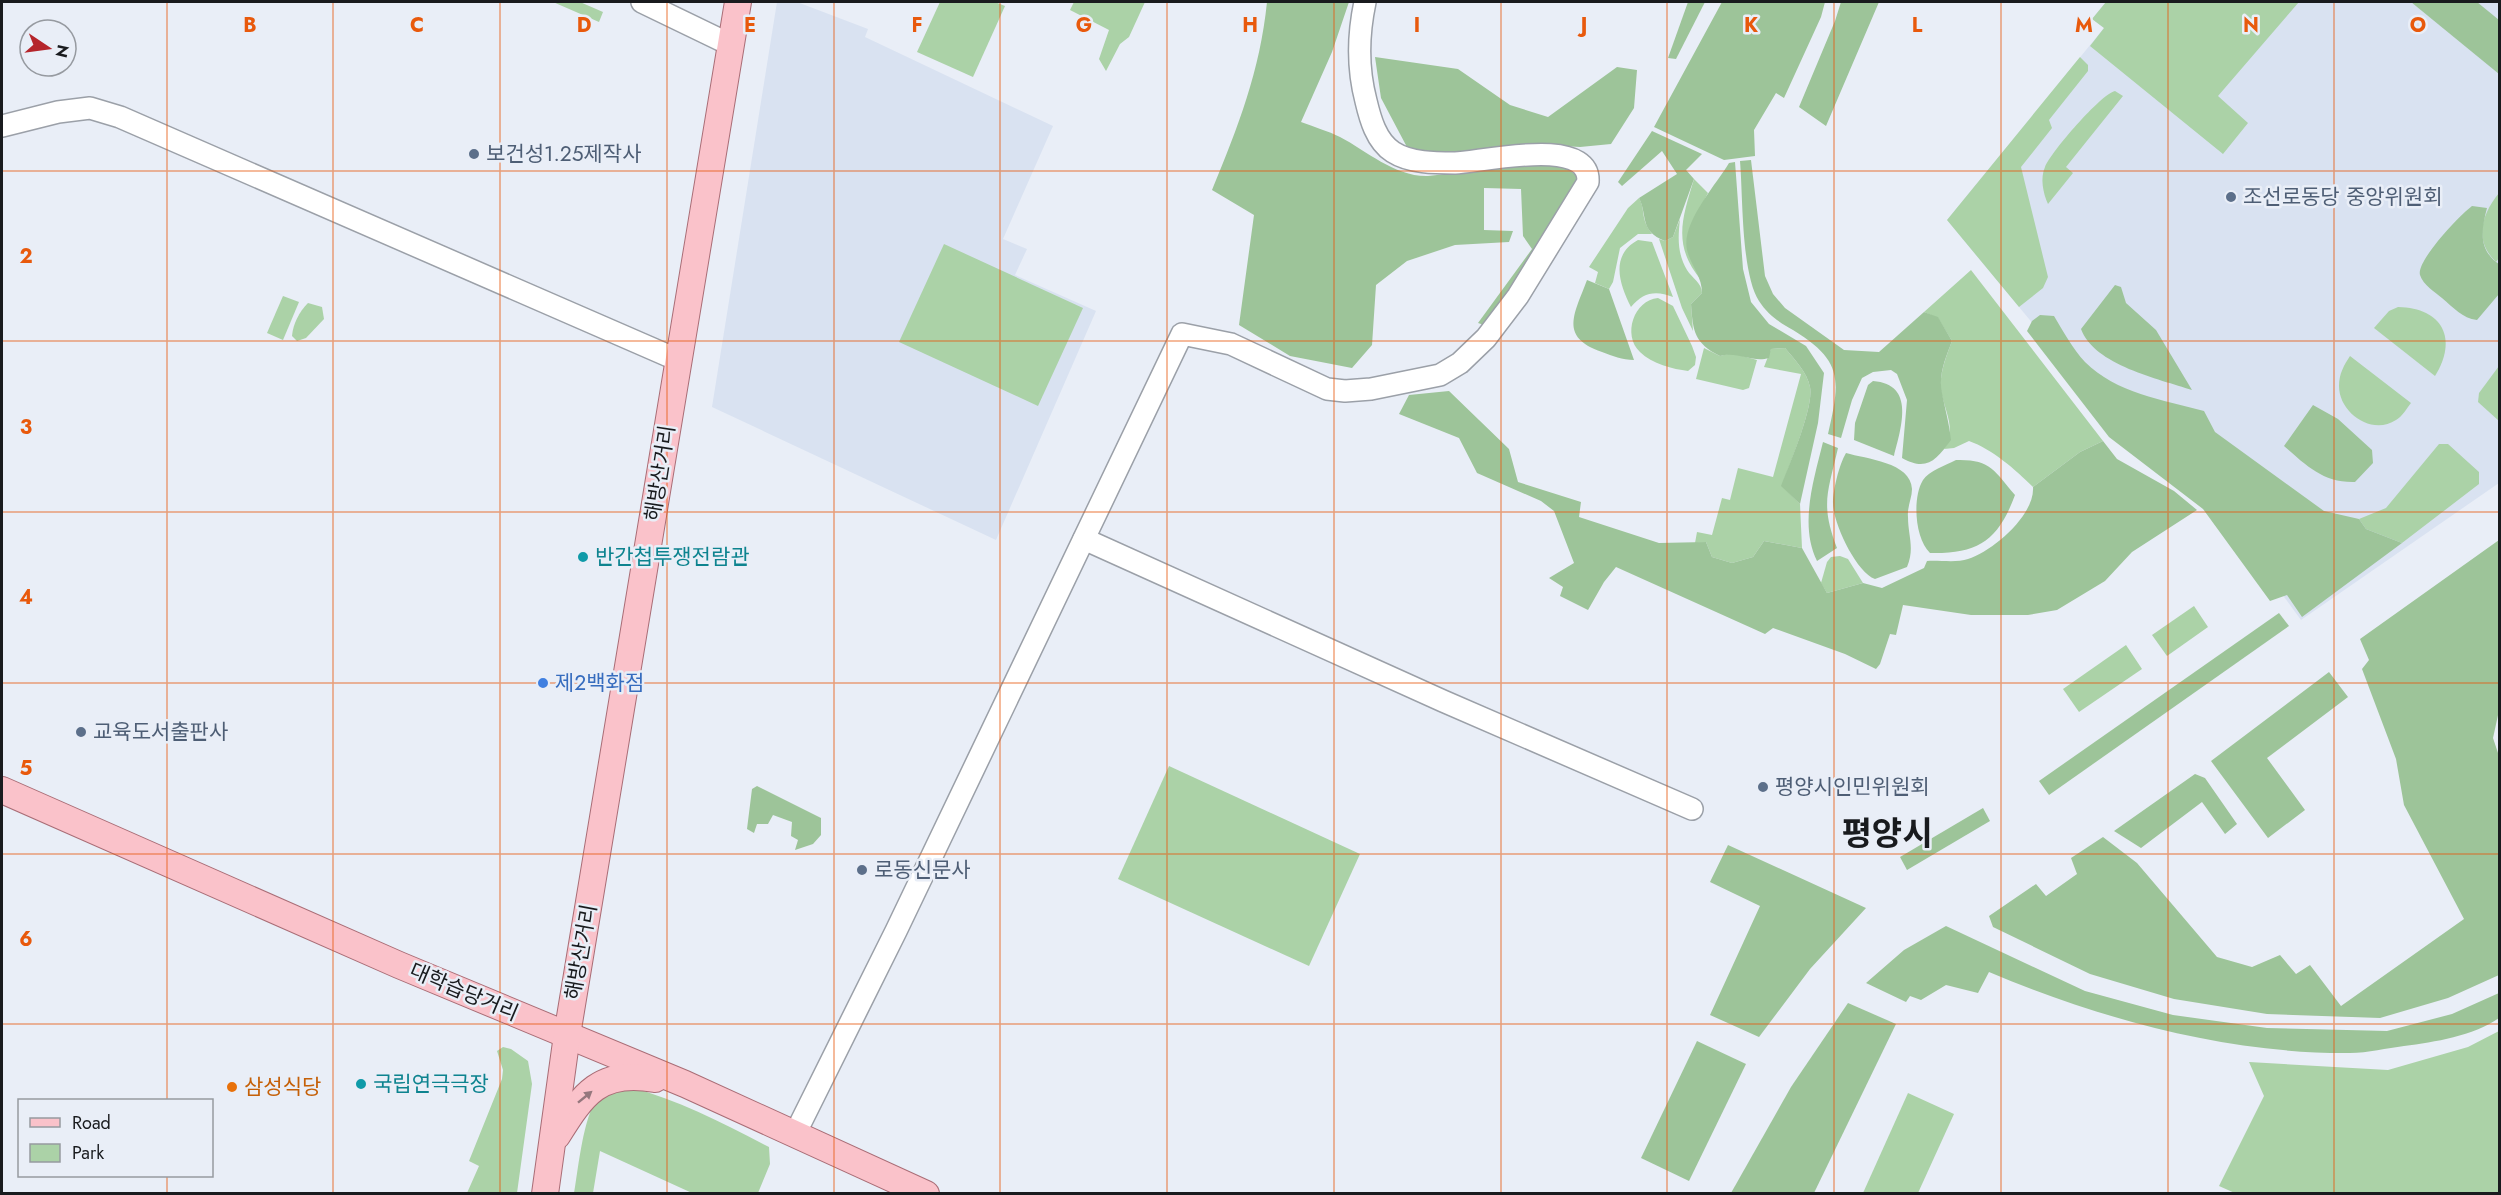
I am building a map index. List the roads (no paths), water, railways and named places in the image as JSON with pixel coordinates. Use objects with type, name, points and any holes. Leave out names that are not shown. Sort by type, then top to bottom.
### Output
[{"type":"main road","name":"해방산거리","points":[[545,1194],[567,1035],[738,2]]},
{"type":"main road","name":"대학습당거리","points":[[2,790],[399,965],[685,1084],[926,1194]]},
{"type":"main road","points":[[552,1144],[579,1101],[610,1078],[639,1076],[685,1084]]},
{"type":"street","points":[[642,2],[731,45]]},
{"type":"street","points":[[795,1134],[896,932],[1182,334],[1231,344],[1327,389],[1345,392],[1440,375],[1460,363],[1486,338],[1518,297],[1584,190],[1589,173],[1584,165],[1573,158],[1516,155],[1456,163],[1422,162],[1393,152],[1379,137],[1370,116],[1359,74],[1359,28],[1365,2]]},
{"type":"street","points":[[2,126],[90,108],[120,117],[678,360]]},
{"type":"street","points":[[1084,540],[1443,701],[1692,809]]},
{"type":"place","name":"보건성1.25제작사","points":[[474,154]]},
{"type":"place","name":"조선로동당 중앙위원회","points":[[2231,197]]},
{"type":"place","name":"반간첩투쟁전람관","points":[[583,557]]},
{"type":"place","name":"제2백화점","points":[[543,683]]},
{"type":"place","name":"교육도서출판사","points":[[81,732]]},
{"type":"place","name":"평양시인민위원회","points":[[1763,787]]},
{"type":"place","name":"로동신문사","points":[[862,870]]},
{"type":"place","name":"국립연극극장","points":[[361,1084]]},
{"type":"place","name":"삼성식당","points":[[232,1087]]},
{"type":"district","name":"평양시","points":[[1887,833]]}]
